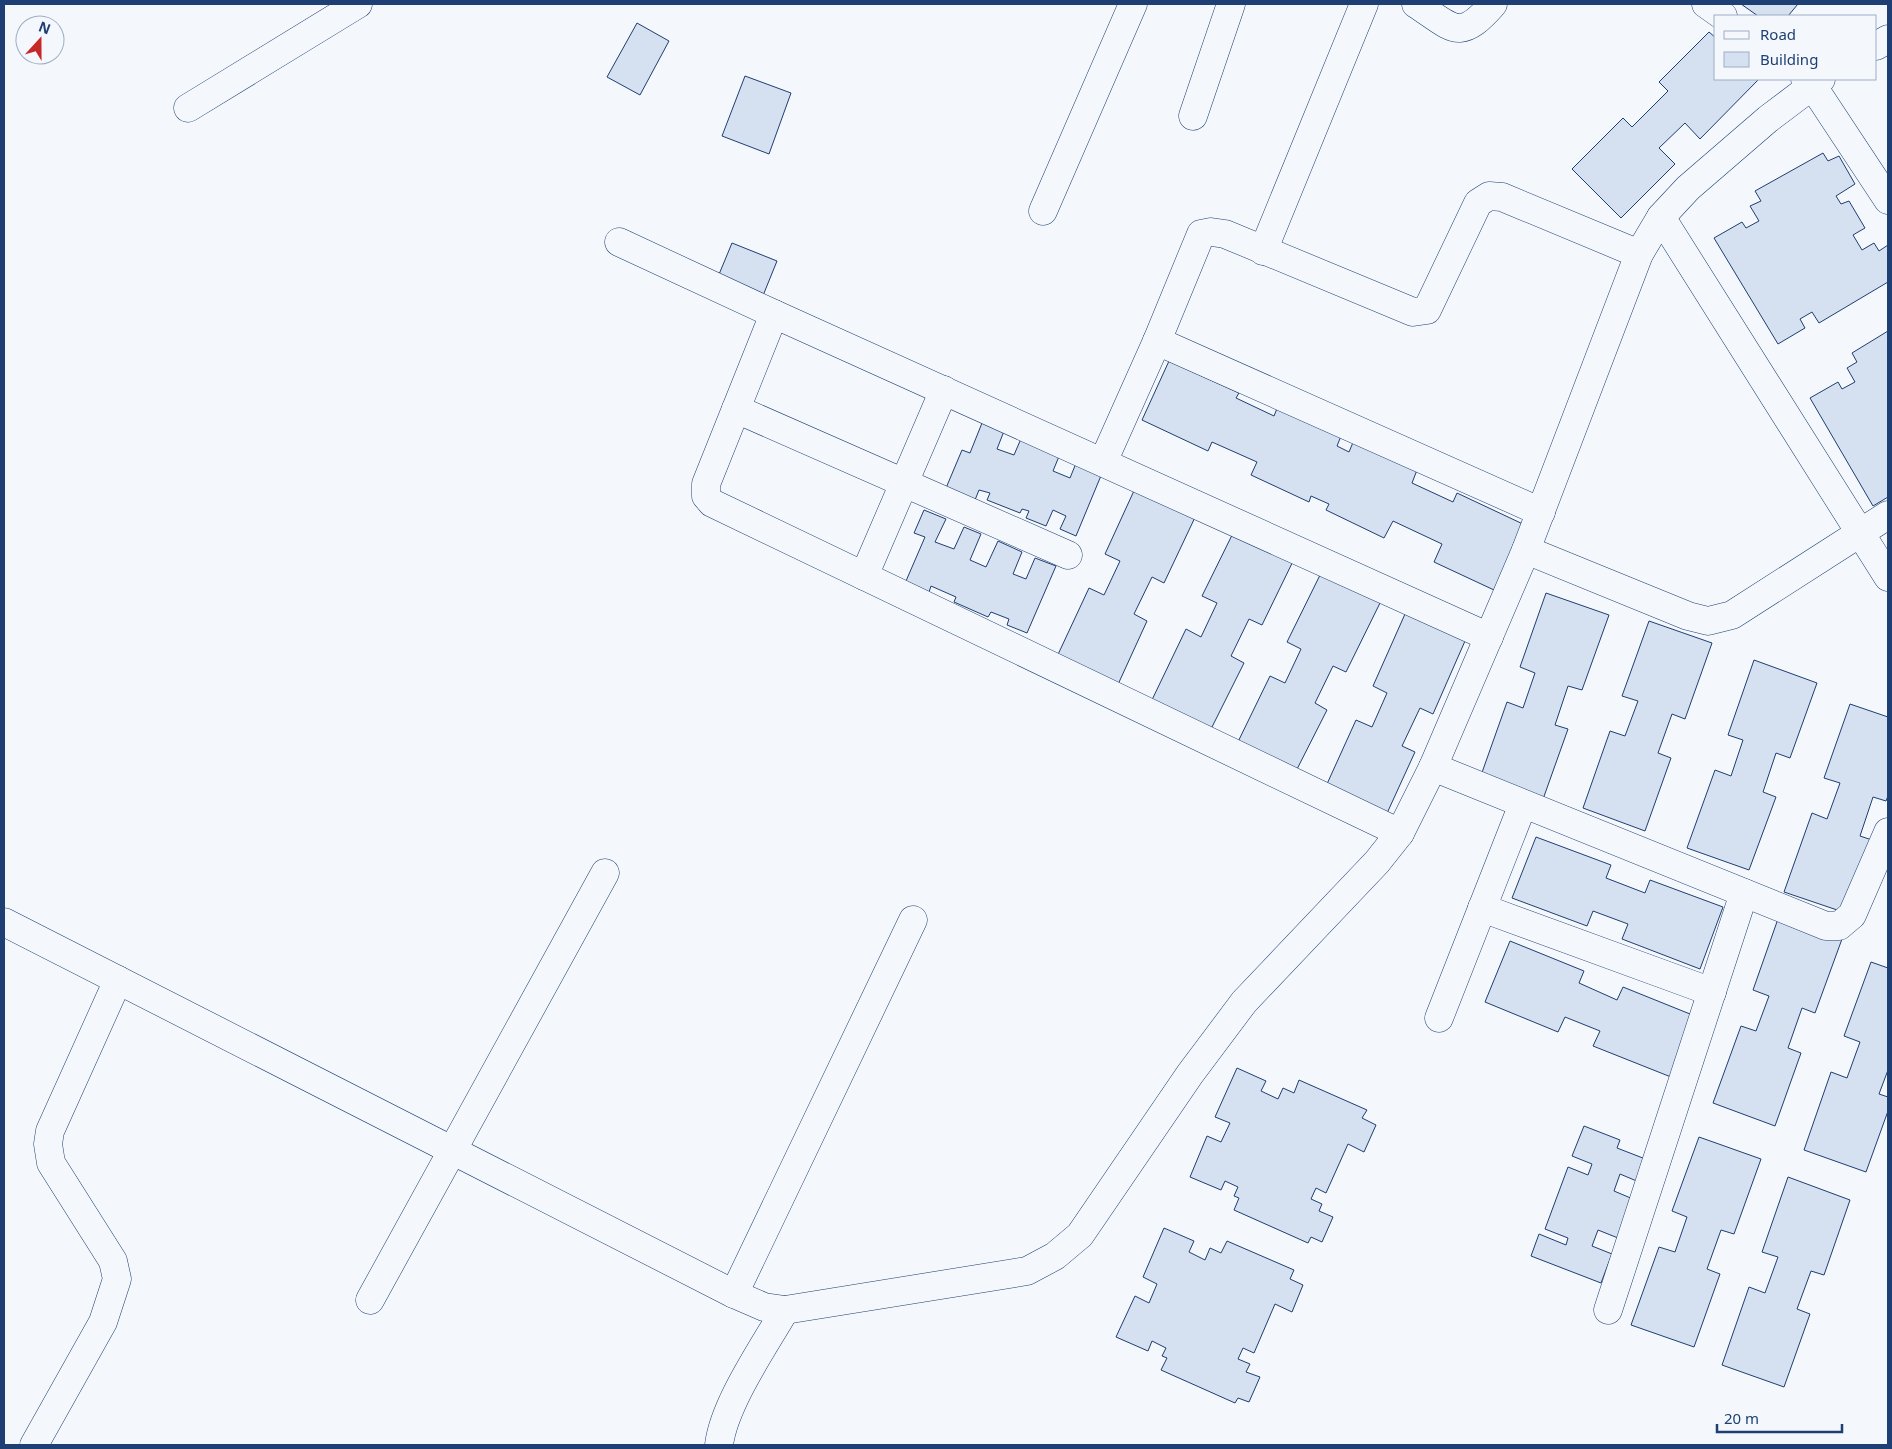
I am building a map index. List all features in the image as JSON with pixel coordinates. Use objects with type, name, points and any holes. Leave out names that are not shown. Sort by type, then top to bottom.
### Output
[{"type":"street","points":[[188,108],[358,4]]},
{"type":"street","points":[[1043,211],[1133,4]]},
{"type":"street","points":[[1194,116],[1232,4]]},
{"type":"street","points":[[1263,251],[1364,4]]},
{"type":"street","points":[[1416,4],[1453,28],[1468,27],[1493,4]]},
{"type":"street","points":[[1706,4],[1722,15]]},
{"type":"street","points":[[1877,45],[1888,38]]},
{"type":"street","points":[[4,922],[451,1151],[764,1308],[785,1310],[1027,1271],[1055,1256],[1080,1236],[1190,1074],[1244,1002],[1378,862],[1400,833],[1433,767],[1526,550],[1639,254],[1661,217],[1695,182],[1813,81],[1888,200]]},
{"type":"street","points":[[1103,462],[1202,234],[1211,232],[1224,234],[1413,312],[1427,310],[1478,203],[1489,196],[1502,196],[1639,254]]},
{"type":"street","points":[[1661,217],[1888,577]]},
{"type":"street","points":[[618,242],[1489,637]]},
{"type":"street","points":[[774,314],[706,484],[706,496],[712,503],[1400,833]]},
{"type":"street","points":[[1157,341],[1541,512]]},
{"type":"street","points":[[864,576],[944,390]]},
{"type":"street","points":[[736,409],[1068,556]]},
{"type":"street","points":[[1526,550],[1688,616],[1708,621],[1732,615],[1888,515]]},
{"type":"street","points":[[1433,767],[1826,926],[1839,926],[1852,915],[1888,832]]},
{"type":"street","points":[[1440,1018],[1523,804]]},
{"type":"street","points":[[370,1300],[605,873]]},
{"type":"street","points":[[1608,1310],[1744,893]]},
{"type":"street","points":[[1482,908],[1712,992]]},
{"type":"street","points":[[734,1294],[913,920]]},
{"type":"street","points":[[34,1445],[103,1322],[116,1279],[113,1261],[51,1163],[48,1144],[50,1131],[118,980]]},
{"type":"street","points":[[719,1445],[729,1410],[785,1310]]},
{"type":"building","points":[[1741,4],[1798,4],[1789,15],[1757,15]]},
{"type":"building","points":[[637,23],[669,41],[640,95],[607,77]]},
{"type":"building","points":[[1709,32],[1714,36],[1714,80],[1758,80],[1700,139],[1685,123],[1659,148],[1675,164],[1621,218],[1572,169],[1623,118],[1632,127],[1668,91],[1659,82]]},
{"type":"building","points":[[745,76],[791,93],[769,154],[722,136]]},
{"type":"building","points":[[1823,153],[1828,161],[1839,156],[1855,184],[1836,196],[1841,204],[1849,201],[1865,228],[1853,235],[1862,250],[1874,243],[1879,251],[1888,245],[1888,282],[1819,323],[1812,312],[1800,319],[1805,328],[1778,344],[1714,238],[1742,222],[1746,228],[1759,221],[1750,206],[1761,201],[1755,191]]},
{"type":"building","points":[[732,243],[777,261],[760,303],[715,284]]},
{"type":"building","points":[[1888,331],[1888,497],[1873,506],[1810,398],[1838,382],[1842,389],[1855,382],[1847,368],[1857,362],[1852,353]]},
{"type":"building","points":[[1169,361],[1239,393],[1236,398],[1274,416],[1278,406],[1341,436],[1337,446],[1349,452],[1354,440],[1417,470],[1412,483],[1453,502],[1457,493],[1525,525],[1494,590],[1434,562],[1442,544],[1393,521],[1384,538],[1326,510],[1329,504],[1311,496],[1309,502],[1251,475],[1257,462],[1212,442],[1208,451],[1142,420]]},
{"type":"building","points":[[984,418],[1006,426],[997,449],[1014,455],[1023,434],[1062,449],[1053,471],[1070,478],[1079,456],[1105,466],[1076,536],[1060,529],[1066,516],[1053,510],[1046,526],[1026,518],[1029,511],[1022,509],[1020,513],[987,500],[990,493],[979,490],[975,500],[946,488],[962,450],[970,453]]},
{"type":"building","points":[[1138,482],[1198,511],[1164,583],[1152,577],[1134,614],[1147,621],[1115,691],[1054,663],[1089,588],[1104,595],[1120,561],[1105,554]]},
{"type":"building","points":[[924,510],[946,519],[935,542],[954,549],[964,527],[981,534],[970,560],[986,567],[998,541],[1022,552],[1013,574],[1026,579],[1035,558],[1056,566],[1027,633],[1007,625],[1009,619],[991,612],[988,617],[954,602],[956,597],[931,586],[929,592],[906,581],[925,537],[914,533]]},
{"type":"building","points":[[1237,525],[1297,553],[1262,625],[1249,619],[1231,656],[1244,663],[1209,733],[1150,704],[1186,629],[1201,637],[1217,603],[1202,596]]},
{"type":"building","points":[[1322,571],[1381,601],[1346,672],[1333,666],[1315,703],[1327,710],[1292,779],[1234,750],[1270,676],[1285,683],[1301,649],[1287,642]]},
{"type":"building","points":[[1546,593],[1609,615],[1582,690],[1568,686],[1555,725],[1568,729],[1542,802],[1479,781],[1507,702],[1523,708],[1535,673],[1520,667]]},
{"type":"building","points":[[1405,614],[1465,641],[1433,714],[1420,708],[1402,746],[1415,752],[1383,822],[1322,795],[1356,720],[1372,727],[1387,693],[1373,686]]},
{"type":"building","points":[[1649,621],[1712,643],[1685,719],[1672,714],[1658,753],[1671,758],[1645,831],[1583,808],[1610,731],[1625,736],[1638,701],[1622,696]]},
{"type":"building","points":[[1754,660],[1817,683],[1790,758],[1776,753],[1763,792],[1776,797],[1749,870],[1687,848],[1715,770],[1731,776],[1743,740],[1728,735]]},
{"type":"building","points":[[1850,704],[1888,717],[1888,796],[1886,801],[1873,797],[1860,836],[1872,840],[1846,913],[1784,892],[1812,813],[1827,819],[1840,783],[1824,778]]},
{"type":"building","points":[[1536,837],[1611,865],[1606,878],[1645,893],[1650,880],[1723,907],[1700,969],[1622,939],[1628,924],[1593,911],[1587,926],[1512,898]]},
{"type":"building","points":[[1779,916],[1842,939],[1815,1013],[1802,1008],[1788,1048],[1801,1053],[1775,1126],[1713,1103],[1741,1026],[1756,1031],[1769,996],[1753,990]]},
{"type":"building","points":[[1510,941],[1584,971],[1579,983],[1617,1000],[1623,987],[1695,1016],[1671,1077],[1593,1046],[1600,1031],[1565,1017],[1558,1032],[1485,1002]]},
{"type":"building","points":[[1871,962],[1888,968],[1888,1070],[1879,1094],[1888,1097],[1888,1111],[1866,1172],[1804,1150],[1831,1072],[1847,1078],[1860,1042],[1844,1036]]},
{"type":"building","points":[[1237,1068],[1266,1081],[1261,1091],[1278,1099],[1283,1088],[1294,1093],[1299,1080],[1367,1110],[1362,1118],[1376,1125],[1364,1152],[1348,1144],[1326,1193],[1316,1188],[1311,1199],[1322,1204],[1319,1211],[1333,1217],[1322,1242],[1311,1237],[1308,1243],[1234,1210],[1239,1198],[1234,1196],[1238,1187],[1225,1181],[1221,1190],[1190,1177],[1207,1136],[1221,1142],[1230,1123],[1215,1117]]},
{"type":"building","points":[[1584,1126],[1620,1140],[1617,1148],[1648,1160],[1639,1182],[1620,1174],[1614,1191],[1633,1199],[1618,1238],[1598,1230],[1592,1246],[1612,1254],[1601,1283],[1531,1256],[1539,1234],[1566,1245],[1568,1238],[1545,1229],[1568,1167],[1588,1175],[1592,1164],[1572,1156]]},
{"type":"building","points":[[1699,1137],[1761,1159],[1734,1234],[1721,1230],[1707,1269],[1720,1274],[1694,1347],[1631,1325],[1659,1247],[1675,1252],[1687,1217],[1672,1211]]},
{"type":"building","points":[[1788,1177],[1850,1200],[1824,1275],[1811,1271],[1797,1309],[1810,1314],[1784,1387],[1722,1365],[1749,1287],[1765,1293],[1778,1257],[1762,1252]]},
{"type":"building","points":[[1164,1228],[1194,1241],[1189,1252],[1205,1260],[1210,1248],[1221,1253],[1227,1241],[1294,1270],[1290,1279],[1303,1285],[1292,1312],[1275,1304],[1254,1353],[1243,1348],[1238,1359],[1250,1364],[1246,1372],[1260,1377],[1249,1402],[1238,1398],[1235,1403],[1161,1370],[1167,1358],[1162,1356],[1166,1348],[1152,1341],[1148,1351],[1116,1337],[1135,1296],[1149,1303],[1157,1284],[1143,1277]]}]
